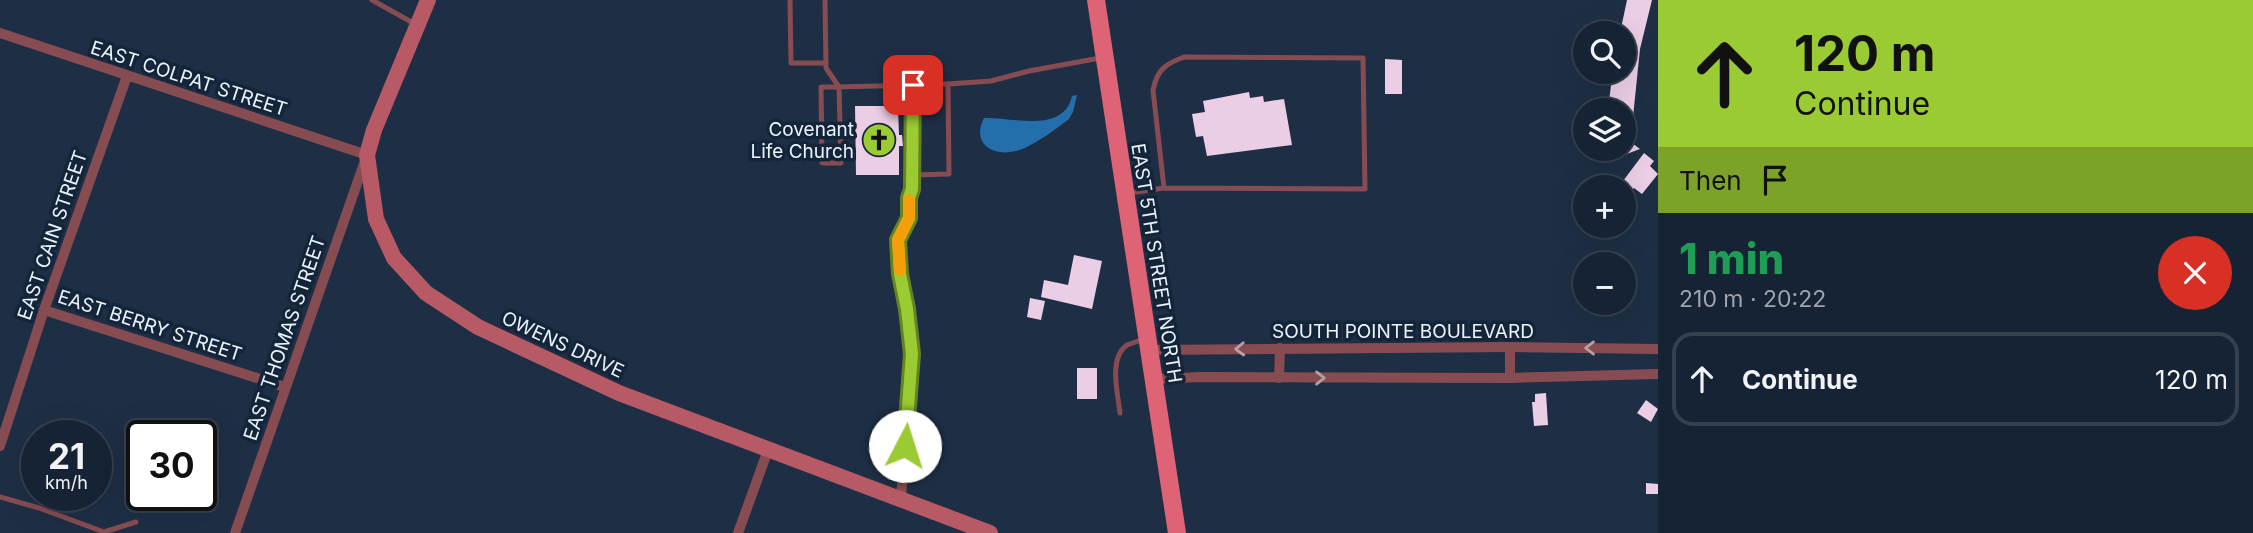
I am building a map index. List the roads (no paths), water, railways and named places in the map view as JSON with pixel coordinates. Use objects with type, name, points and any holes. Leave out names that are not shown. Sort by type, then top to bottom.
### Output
[{"type":"main road","name":"EAST 5TH STREET NORTH","points":[[1096,0],[1177,533]]},
{"type":"street","name":"OWENS DRIVE","points":[[428,0],[374,130],[367,155],[376,219],[394,258],[426,293],[478,327],[619,393],[990,533]]},
{"type":"street","name":"EAST COLPAT STREET","points":[[0,33],[367,155]]},
{"type":"street","name":"EAST CAIN STREET","points":[[0,446],[44,310],[127,76]]},
{"type":"street","name":"EAST THOMAS STREET","points":[[235,533],[367,155]]},
{"type":"street","points":[[898,240],[900,274],[912,354],[901,498]]},
{"type":"street","name":"EAST BERRY STREET","points":[[44,310],[285,387]]},
{"type":"street","name":"SOUTH POINTE BOULEVARD","points":[[1148,344],[1280,348],[1658,349]]},
{"type":"street","points":[[1510,347],[1510,378]]},
{"type":"street","points":[[1279,378],[1280,348]]},
{"type":"street","points":[[1153,379],[1510,378],[1658,374]]},
{"type":"street","points":[[738,533],[768,450]]},
{"type":"lane","points":[[372,0],[417,26]]},
{"type":"lane","points":[[790,0],[791,63],[826,63]]},
{"type":"lane","points":[[825,0],[826,68],[839,87],[841,163],[822,163],[821,87],[839,87],[913,85],[991,81],[1104,57]]},
{"type":"lane","points":[[1125,194],[1164,188],[1365,189],[1363,58],[1184,57],[1161,68],[1155,78],[1153,90],[1164,188]]},
{"type":"lane","points":[[913,175],[949,174],[948,83]]},
{"type":"lane","points":[[898,240],[909,218],[913,175],[913,85]]},
{"type":"lane","points":[[1120,413],[1116,374],[1118,360],[1127,346],[1148,344]]},
{"type":"lane","points":[[0,497],[104,532],[136,522]]},
{"type":"water","points":[[1077,95],[1069,119],[1029,146],[1016,151],[999,152],[992,150],[982,141],[980,135],[984,118],[1022,121],[1048,119],[1059,115],[1067,108],[1072,96]]},
{"type":"place","name":"Covenant Life Church","points":[[879,140]]}]
